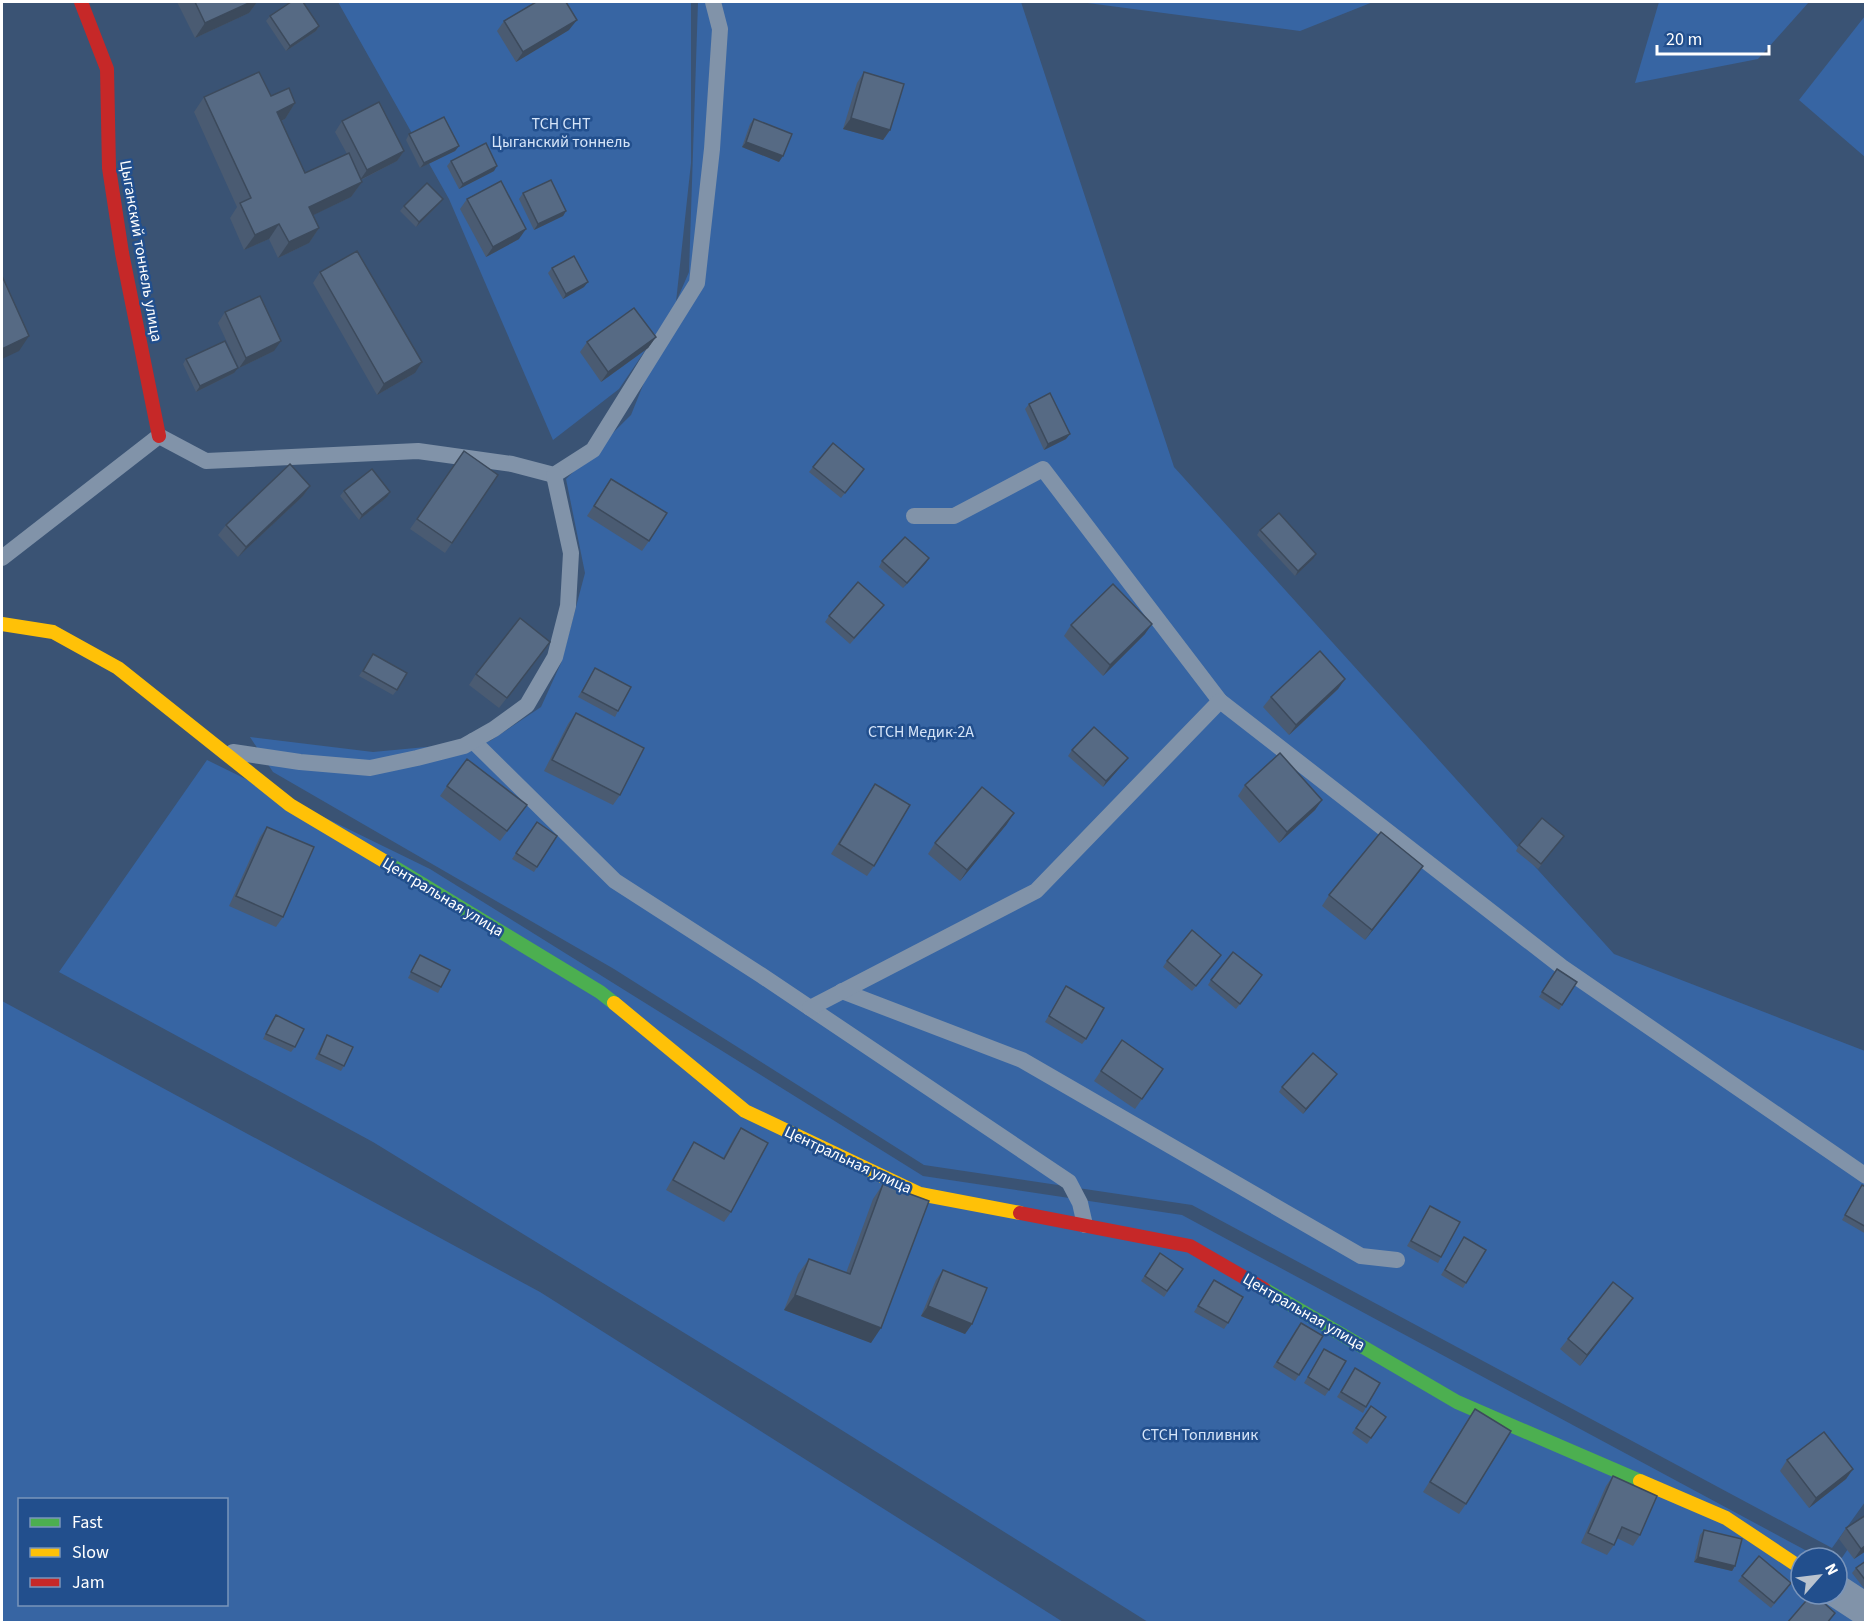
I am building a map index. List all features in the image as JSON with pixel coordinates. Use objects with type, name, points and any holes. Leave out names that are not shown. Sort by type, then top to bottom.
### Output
[{"type":"street","name":"Цыганский тоннель улица","points":[[81,2],[106,69],[109,168],[122,253],[159,436]]},
{"type":"street","name":"Центральная улица","points":[[2,624],[53,632],[118,668],[290,805],[600,992],[746,1111],[920,1194],[1190,1246],[1457,1402],[1726,1518],[1789,1560]]},
{"type":"street","points":[[1849,1599],[1866,1610]]},
{"type":"lane","points":[[2,558],[159,436],[206,461],[418,451],[512,464],[554,475],[593,450],[697,283],[712,149],[720,29],[713,2]]},
{"type":"lane","points":[[914,516],[954,516],[1043,469],[1220,701],[1562,967],[1866,1176]]},
{"type":"lane","points":[[220,750],[300,762],[370,768],[417,759],[464,746],[527,705],[555,657],[568,606],[571,553],[554,475]]},
{"type":"lane","points":[[810,1008],[1036,891],[1220,701]]},
{"type":"lane","points":[[473,741],[615,881],[810,1008],[1069,1182],[1080,1203],[1085,1225]]},
{"type":"lane","points":[[842,992],[1022,1060],[1361,1256],[1396,1260]]},
{"type":"green space","name":"СТСН Медик-2А","points":[[338,2],[691,2],[691,163],[676,302],[689,272],[698,2],[1021,2],[1174,467],[1614,954],[1865,1051],[1865,1502],[1833,1546],[1828,1546],[1192,1205],[924,1165],[614,969],[273,772],[250,737],[373,752],[490,741],[541,707],[561,663],[585,573],[566,479],[631,415],[674,308],[619,389],[553,440],[449,199]]},
{"type":"green space","points":[[1080,2],[1373,2],[1300,31]]},
{"type":"green space","points":[[1659,2],[1809,2],[1758,59],[1635,83]]},
{"type":"green space","points":[[1865,16],[1865,157],[1799,100]]},
{"type":"green space","name":"СТСН Топливник","points":[[207,760],[430,869],[923,1176],[1182,1215],[1798,1546],[1789,1546],[1789,1606],[1849,1606],[1849,1547],[1865,1524],[1865,1622],[1148,1622],[792,1399],[373,1142],[59,972]]},
{"type":"green space","points":[[2,1001],[540,1292],[1063,1622],[2,1622]]},
{"type":"building","points":[[195,2],[251,2],[205,23]]},
{"type":"building","points":[[291,2],[303,2],[319,26],[290,46],[270,16]]},
{"type":"building","points":[[536,2],[566,2],[577,20],[523,52],[504,21]]},
{"type":"building","points":[[259,72],[271,96],[289,88],[295,103],[277,112],[305,173],[349,153],[362,182],[309,207],[319,228],[289,242],[279,224],[255,235],[240,203],[251,198],[204,97]]},
{"type":"building","points":[[864,72],[904,84],[890,130],[851,118]]},
{"type":"building","points":[[379,102],[404,151],[367,170],[342,121]]},
{"type":"building","points":[[444,117],[459,146],[424,163],[409,134]]},
{"type":"building","points":[[754,119],[792,134],[783,156],[746,142]]},
{"type":"building","points":[[486,143],[497,166],[463,184],[451,161]]},
{"type":"building","points":[[551,180],[566,211],[538,224],[523,193]]},
{"type":"building","points":[[501,181],[526,229],[493,247],[467,199]]},
{"type":"building","points":[[427,183],[443,199],[419,222],[404,206]]},
{"type":"building","points":[[357,251],[422,362],[384,384],[320,272]]},
{"type":"building","points":[[574,256],[588,282],[566,294],[552,268]]},
{"type":"building","points":[[2,276],[29,336],[2,349]]},
{"type":"building","points":[[260,296],[281,341],[246,358],[225,312]]},
{"type":"building","points":[[634,308],[656,337],[608,372],[587,342]]},
{"type":"building","points":[[225,341],[238,368],[200,386],[186,359]]},
{"type":"building","points":[[1050,393],[1070,434],[1048,444],[1029,404]]},
{"type":"building","points":[[833,443],[864,469],[845,493],[813,467]]},
{"type":"building","points":[[464,451],[498,475],[452,543],[417,519]]},
{"type":"building","points":[[290,464],[310,486],[246,547],[226,525]]},
{"type":"building","points":[[372,469],[390,492],[362,515],[344,491]]},
{"type":"building","points":[[611,479],[667,513],[649,541],[594,506]]},
{"type":"building","points":[[1279,513],[1316,554],[1298,571],[1260,530]]},
{"type":"building","points":[[905,537],[929,558],[907,583],[882,561]]},
{"type":"building","points":[[858,582],[884,605],[854,638],[829,616]]},
{"type":"building","points":[[1113,584],[1152,624],[1110,665],[1071,625]]},
{"type":"building","points":[[520,618],[550,642],[507,698],[476,674]]},
{"type":"building","points":[[1320,651],[1345,679],[1296,725],[1271,697]]},
{"type":"building","points":[[373,654],[407,673],[397,690],[363,671]]},
{"type":"building","points":[[595,668],[631,687],[618,711],[582,692]]},
{"type":"building","points":[[576,713],[644,748],[620,795],[552,760]]},
{"type":"building","points":[[1094,727],[1128,758],[1106,781],[1072,750]]},
{"type":"building","points":[[1280,753],[1322,800],[1287,832],[1245,785]]},
{"type":"building","points":[[467,759],[527,805],[507,831],[447,786]]},
{"type":"building","points":[[875,784],[910,805],[874,866],[839,844]]},
{"type":"building","points":[[982,787],[1014,813],[967,870],[935,843]]},
{"type":"building","points":[[1542,818],[1564,836],[1541,864],[1519,845]]},
{"type":"building","points":[[537,822],[557,836],[537,867],[516,853]]},
{"type":"building","points":[[267,827],[314,847],[283,917],[236,896]]},
{"type":"building","points":[[1381,832],[1423,866],[1372,930],[1329,895]]},
{"type":"building","points":[[1192,930],[1221,955],[1196,986],[1167,961]]},
{"type":"building","points":[[1233,952],[1262,975],[1240,1004],[1211,980]]},
{"type":"building","points":[[420,955],[450,970],[441,987],[411,972]]},
{"type":"building","points":[[1557,969],[1577,982],[1562,1005],[1542,992]]},
{"type":"building","points":[[1066,986],[1104,1008],[1086,1039],[1049,1016]]},
{"type":"building","points":[[276,1015],[304,1029],[295,1047],[266,1034]]},
{"type":"building","points":[[327,1035],[353,1047],[344,1066],[319,1054]]},
{"type":"building","points":[[1122,1040],[1163,1069],[1142,1099],[1101,1071]]},
{"type":"building","points":[[1313,1053],[1337,1074],[1306,1109],[1282,1087]]},
{"type":"building","points":[[741,1128],[768,1143],[731,1212],[673,1180],[694,1142],[724,1159]]},
{"type":"building","points":[[883,1184],[929,1201],[881,1328],[795,1295],[809,1259],[850,1274]]},
{"type":"building","points":[[1862,1185],[1866,1187],[1866,1227],[1845,1215]]},
{"type":"building","points":[[1430,1206],[1460,1222],[1441,1257],[1411,1241]]},
{"type":"building","points":[[1464,1237],[1486,1250],[1466,1283],[1445,1270]]},
{"type":"building","points":[[1160,1253],[1183,1269],[1167,1291],[1145,1276]]},
{"type":"building","points":[[943,1270],[987,1288],[972,1324],[928,1306]]},
{"type":"building","points":[[1214,1280],[1243,1297],[1228,1323],[1198,1306]]},
{"type":"building","points":[[1613,1282],[1633,1298],[1587,1355],[1568,1339]]},
{"type":"building","points":[[1301,1323],[1323,1336],[1299,1375],[1277,1362]]},
{"type":"building","points":[[1324,1349],[1346,1361],[1329,1390],[1308,1377]]},
{"type":"building","points":[[1355,1368],[1380,1383],[1366,1407],[1341,1392]]},
{"type":"building","points":[[1371,1406],[1386,1417],[1371,1438],[1356,1428]]},
{"type":"building","points":[[1475,1409],[1511,1431],[1466,1504],[1430,1482]]},
{"type":"building","points":[[1824,1432],[1853,1469],[1816,1498],[1787,1460]]},
{"type":"building","points":[[1613,1476],[1657,1496],[1640,1535],[1622,1527],[1614,1545],[1588,1533]]},
{"type":"building","points":[[1866,1515],[1866,1545],[1861,1549],[1846,1528]]},
{"type":"building","points":[[1704,1530],[1742,1539],[1735,1566],[1698,1557]]},
{"type":"building","points":[[1759,1556],[1789,1581],[1789,1585],[1774,1603],[1742,1576]]},
{"type":"building","points":[[1866,1561],[1866,1581],[1856,1568]]},
{"type":"building","points":[[1802,1606],[1827,1606],[1835,1613],[1827,1623],[1787,1623]]},
{"type":"traffic: fast","points":[[389,864],[600,992],[614,1003]]},
{"type":"traffic: fast","points":[[1264,1289],[1457,1402],[1640,1481]]},
{"type":"traffic: slow","points":[[2,624],[53,632],[118,668],[290,805],[389,864]]},
{"type":"traffic: slow","points":[[614,1003],[745,1111],[920,1194],[1020,1213]]},
{"type":"traffic: slow","points":[[1640,1481],[1726,1518],[1789,1560]]},
{"type":"traffic: jam","points":[[81,2],[107,69],[109,168],[122,253],[159,436]]},
{"type":"traffic: jam","points":[[1020,1213],[1190,1246],[1264,1289]]},
{"type":"park label","name":"ТСН СНТ Цыганский тоннель","points":[[561,133]]}]
